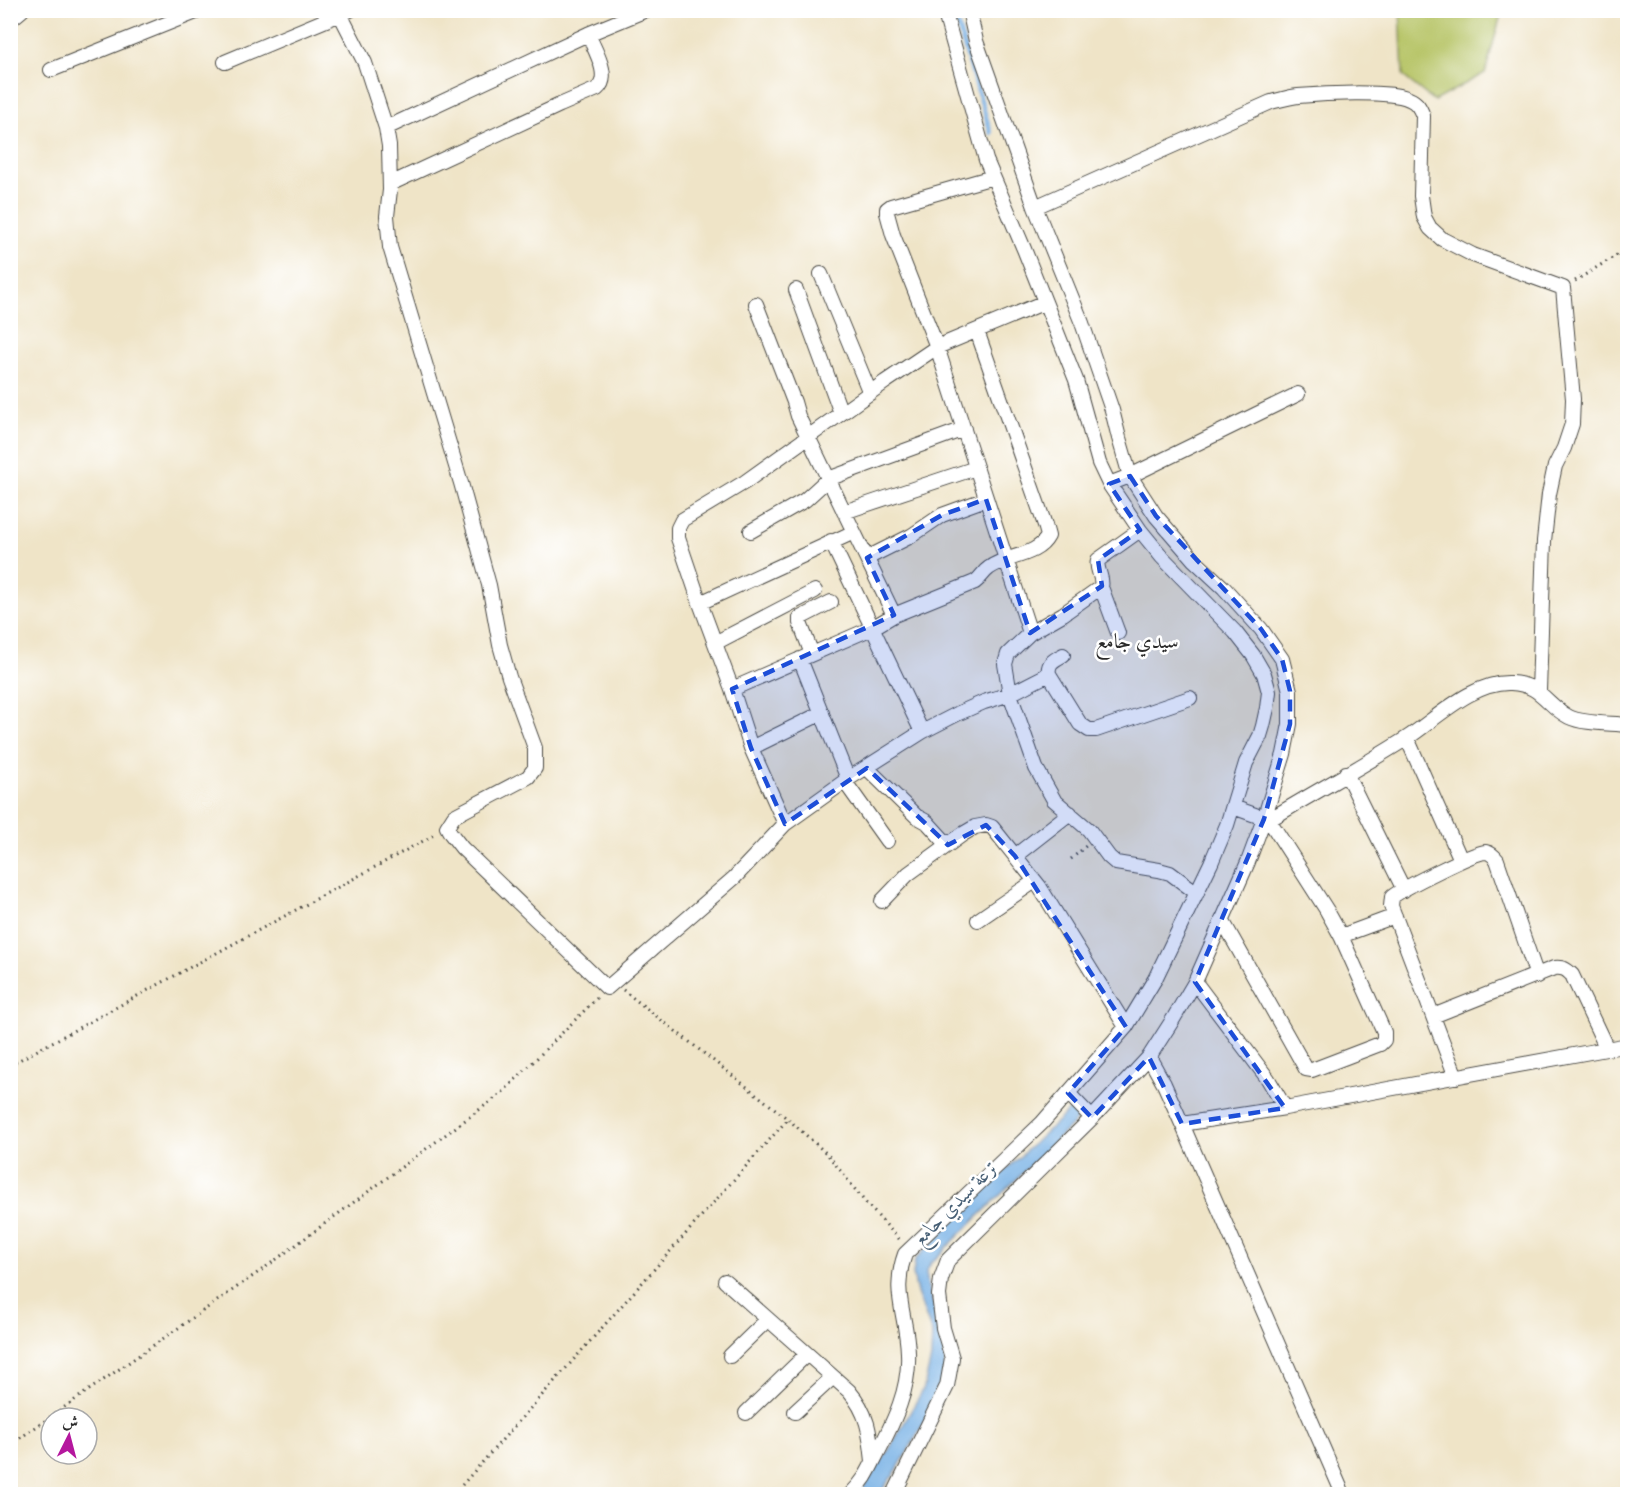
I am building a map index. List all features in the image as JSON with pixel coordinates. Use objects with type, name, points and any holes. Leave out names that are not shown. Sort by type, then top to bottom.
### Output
[{"type":"street","points":[[10,20],[22,10]]},
{"type":"street","points":[[51,70],[201,10]]},
{"type":"street","points":[[386,128],[588,34],[646,10]]},
{"type":"street","points":[[851,1494],[866,1476],[898,1409],[908,1376],[908,1353],[898,1284],[905,1254],[1042,1123],[1126,1027],[1155,979],[1227,825],[1244,768],[1260,736],[1266,717],[1269,692],[1264,674],[1253,655],[1235,632],[1162,557],[1140,530],[1109,484],[1099,463],[1076,380],[986,160],[944,10]]},
{"type":"street","points":[[894,1494],[947,1386],[952,1358],[943,1328],[939,1295],[941,1278],[948,1260],[1092,1118],[1149,1057],[1195,982],[1248,862],[1266,819],[1290,724],[1290,691],[1282,659],[1261,629],[1224,588],[1194,560],[1156,516],[1130,476],[1112,410],[1086,334],[1035,207],[976,41],[969,10]]},
{"type":"street","points":[[225,62],[343,12],[364,63],[386,128],[389,146],[390,184],[387,216],[390,247],[471,517],[489,585],[508,677],[535,748],[535,768],[528,777],[454,816],[447,827],[462,848],[610,985],[734,878],[785,824],[922,732],[984,702],[1010,694],[1049,674]]},
{"type":"street","points":[[390,184],[601,86],[604,80],[603,71],[588,34]]},
{"type":"street","points":[[1035,207],[1271,102],[1297,96],[1356,94],[1390,95],[1407,98],[1416,103],[1423,116],[1421,196],[1424,218],[1430,228],[1442,239],[1473,255],[1563,288],[1573,399],[1572,424],[1555,466],[1549,494],[1544,541],[1539,691]]},
{"type":"street","points":[[993,177],[887,209],[887,213],[893,235],[937,348],[1030,633]]},
{"type":"street","points":[[821,274],[870,393]]},
{"type":"street","points":[[796,290],[841,413]]},
{"type":"street","points":[[785,824],[751,748],[678,538],[678,528],[682,520],[745,482],[937,348],[1045,302]]},
{"type":"street","points":[[756,304],[798,416],[894,615]]},
{"type":"street","points":[[732,689],[872,628],[894,615],[975,582],[988,568],[1033,550],[1045,542],[1048,536],[977,332]]},
{"type":"street","points":[[1109,484],[1130,476],[1298,394]]},
{"type":"street","points":[[751,531],[805,500],[828,479],[964,429]]},
{"type":"street","points":[[844,512],[976,468]]},
{"type":"street","points":[[867,558],[911,536],[942,515],[986,499]]},
{"type":"street","points":[[1118,633],[1101,588],[1097,564],[1098,560],[1140,530]]},
{"type":"street","points":[[700,603],[854,532]]},
{"type":"street","points":[[831,541],[922,732]]},
{"type":"street","points":[[1101,588],[1030,633],[1008,654],[1005,664],[1010,694],[1036,768],[1054,800],[1089,830],[1116,863],[1170,873],[1197,893]]},
{"type":"street","points":[[715,643],[815,591]]},
{"type":"street","points":[[831,602],[800,618],[806,657],[822,713],[847,781],[887,841]]},
{"type":"street","points":[[1063,655],[1049,665],[1049,674],[1080,724],[1089,730],[1096,730],[1190,698]]},
{"type":"street","points":[[1266,819],[1407,738],[1466,696],[1496,684],[1523,685],[1539,691],[1556,708],[1578,720],[1628,725]]},
{"type":"street","points":[[751,748],[822,713]]},
{"type":"street","points":[[1407,738],[1461,860]]},
{"type":"street","points":[[867,768],[916,816],[927,822],[948,845]]},
{"type":"street","points":[[1346,773],[1404,890]]},
{"type":"street","points":[[1222,920],[1304,1066],[1309,1070],[1380,1044],[1384,1040],[1384,1032],[1341,936],[1326,909],[1266,819],[1233,807]]},
{"type":"street","points":[[1015,856],[1070,813]]},
{"type":"street","points":[[882,901],[908,874],[975,827],[986,825],[992,828],[1035,881],[1126,1027]]},
{"type":"street","points":[[1456,1077],[1391,906],[1392,897],[1461,860],[1487,852],[1494,855],[1537,976]]},
{"type":"street","points":[[978,920],[1035,881]]},
{"type":"street","points":[[1341,936],[1395,916]]},
{"type":"street","points":[[1433,1016],[1561,967],[1572,975],[1607,1049]]},
{"type":"street","points":[[1195,982],[1269,1079],[1285,1108]]},
{"type":"street","points":[[1182,1124],[1285,1108],[1628,1046]]},
{"type":"street","points":[[1149,1057],[1182,1124],[1343,1494]]},
{"type":"street","points":[[1068,1093],[1092,1118]]},
{"type":"street","points":[[725,1281],[849,1391],[860,1405],[871,1437],[873,1461]]},
{"type":"street","points":[[730,1356],[767,1320]]},
{"type":"street","points":[[746,1413],[807,1354]]},
{"type":"street","points":[[795,1412],[833,1377]]},
{"type":"path","points":[[1563,288],[1628,248]]},
{"type":"path","points":[[10,1065],[447,827]]},
{"type":"path","points":[[10,1445],[266,1267],[502,1093],[610,985],[788,1119],[828,1155],[865,1202],[909,1250]]},
{"type":"path","points":[[454,1494],[788,1119]]},
{"type":"highlighted area","points":[[1130,476],[1156,516],[1261,629],[1282,659],[1290,691],[1290,724],[1264,819],[1195,982],[1285,1108],[1182,1124],[1149,1057],[1092,1118],[1068,1093],[1126,1027],[1015,856],[986,825],[948,845],[867,768],[785,824],[751,748],[732,689],[894,615],[867,558],[942,515],[986,499],[1030,633],[1102,586],[1098,560],[1140,530],[1109,484]]},
{"type":"green space","points":[[1400,11],[1502,11],[1485,73],[1434,101],[1403,76]]},
{"type":"water","points":[[1074,1106],[1087,1110],[931,1263],[926,1272],[945,1342],[945,1369],[942,1380],[925,1421],[898,1468],[879,1494],[859,1494],[890,1448],[924,1388],[931,1358],[932,1333],[917,1293],[913,1274],[915,1260],[955,1217]]},
{"type":"waterway","points":[[953,10],[991,133]]},
{"type":"district","name":"سيدي جامع","points":[[1137,641]]},
{"type":"water label","name":"ترعة سيدي جامع","points":[[955,1202]]}]
